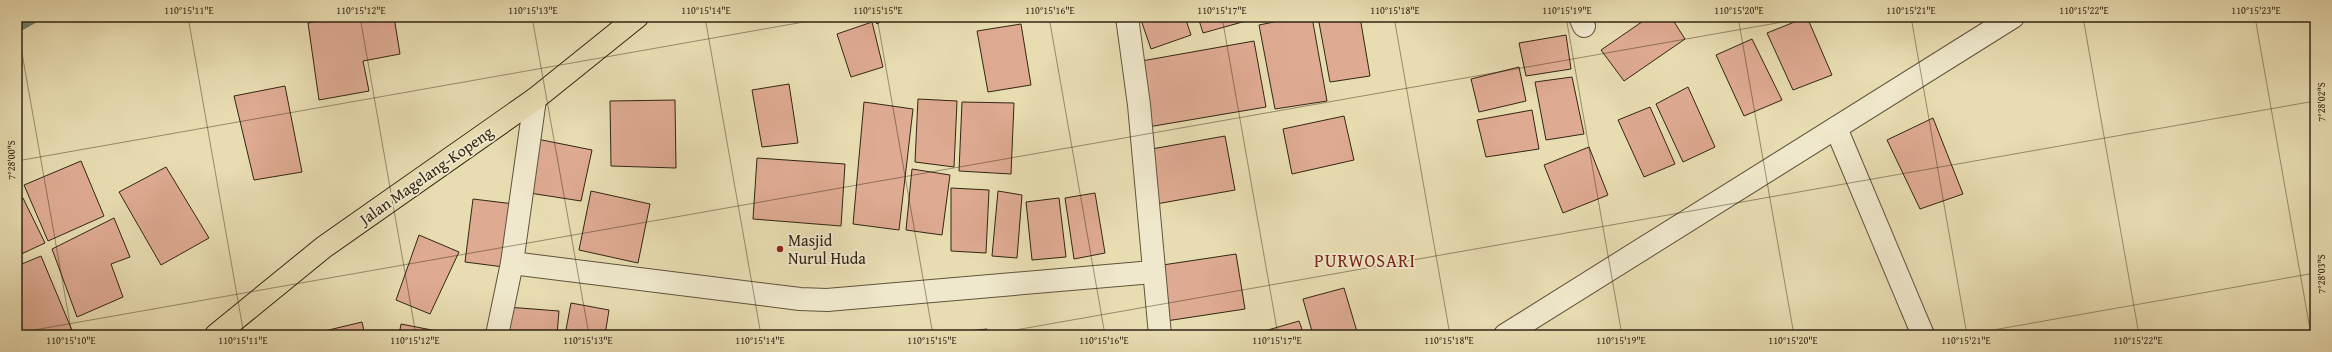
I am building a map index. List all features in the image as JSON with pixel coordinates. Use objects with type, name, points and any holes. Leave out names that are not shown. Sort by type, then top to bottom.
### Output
[{"type":"main road","name":"Jalan Magelang-Kopeng","points":[[216,335],[324,247],[535,99],[637,17]]},
{"type":"street","points":[[1127,17],[1140,105],[1153,272],[1160,335]]},
{"type":"street","points":[[1505,335],[2013,17]]},
{"type":"street","points":[[497,335],[512,263],[535,99]]},
{"type":"street","points":[[1836,128],[1923,335]]},
{"type":"street","points":[[512,263],[800,299],[827,300],[1153,272]]},
{"type":"building","points":[[342,17],[394,17],[400,54],[363,61],[369,91],[319,100],[308,23]]},
{"type":"building","points":[[872,17],[887,17],[877,24]]},
{"type":"building","points":[[1140,17],[1185,17],[1191,35],[1151,49]]},
{"type":"building","points":[[1198,17],[1245,17],[1246,21],[1203,33]]},
{"type":"building","points":[[1299,17],[1312,17],[1327,101],[1275,109],[1259,25]]},
{"type":"building","points":[[1318,17],[1360,17],[1370,76],[1330,82]]},
{"type":"building","points":[[1649,17],[1671,17],[1685,39],[1624,81],[1601,50]]},
{"type":"building","points":[[1807,17],[1832,75],[1793,90],[1767,33]]},
{"type":"building","points":[[872,22],[883,67],[851,77],[837,34]]},
{"type":"building","points":[[1021,24],[1031,85],[988,92],[977,31]]},
{"type":"building","points":[[1566,35],[1571,69],[1526,76],[1519,43]]},
{"type":"building","points":[[1752,39],[1782,100],[1744,116],[1716,55]]},
{"type":"building","points":[[1254,41],[1266,107],[1148,127],[1136,62]]},
{"type":"building","points":[[1519,67],[1526,101],[1479,112],[1471,79]]},
{"type":"building","points":[[1572,77],[1584,134],[1546,140],[1535,82]]},
{"type":"building","points":[[789,84],[798,143],[762,147],[752,90]]},
{"type":"building","points":[[285,86],[302,172],[254,180],[234,96]]},
{"type":"building","points":[[1688,87],[1715,147],[1683,162],[1656,104]]},
{"type":"building","points":[[918,99],[957,101],[954,167],[915,162]]},
{"type":"building","points":[[675,100],[676,168],[611,166],[610,101]]},
{"type":"building","points":[[864,102],[913,109],[899,230],[853,224]]},
{"type":"building","points":[[962,102],[1014,103],[1011,174],[959,171]]},
{"type":"building","points":[[1650,107],[1675,164],[1644,177],[1618,120]]},
{"type":"building","points":[[1532,110],[1539,149],[1486,157],[1477,120]]},
{"type":"building","points":[[1344,116],[1354,160],[1292,174],[1283,129]]},
{"type":"building","points":[[1933,118],[1963,194],[1920,209],[1887,140]]},
{"type":"building","points":[[1225,136],[1235,190],[1156,204],[1146,150]]},
{"type":"building","points":[[532,138],[592,150],[581,201],[523,192]]},
{"type":"building","points":[[1589,147],[1608,195],[1563,213],[1544,165]]},
{"type":"building","points":[[757,158],[845,164],[841,226],[753,219]]},
{"type":"building","points":[[81,161],[104,216],[48,241],[24,185]]},
{"type":"building","points":[[166,167],[209,238],[161,265],[119,192]]},
{"type":"building","points":[[912,169],[950,175],[942,235],[906,230]]},
{"type":"building","points":[[951,188],[989,190],[986,253],[951,251]]},
{"type":"building","points":[[591,191],[650,204],[638,263],[579,250]]},
{"type":"building","points":[[998,191],[1022,195],[1017,258],[992,256]]},
{"type":"building","points":[[1095,193],[1105,253],[1074,259],[1065,198]]},
{"type":"building","points":[[23,198],[45,243],[17,256],[17,201]]},
{"type":"building","points":[[1059,198],[1066,257],[1032,260],[1026,202]]},
{"type":"building","points":[[473,199],[514,204],[504,267],[465,262]]},
{"type":"building","points":[[114,218],[130,257],[111,264],[123,297],[77,317],[52,249]]},
{"type":"building","points":[[419,235],[459,252],[430,314],[396,300]]},
{"type":"building","points":[[1236,254],[1245,309],[1166,321],[1156,266]]},
{"type":"building","points":[[41,256],[74,335],[23,335],[17,324],[17,266]]},
{"type":"building","points":[[1344,288],[1358,335],[1313,335],[1303,299]]},
{"type":"building","points":[[571,303],[609,310],[605,335],[565,335]]},
{"type":"building","points":[[507,307],[559,311],[557,335],[503,335]]},
{"type":"building","points":[[1299,321],[1304,335],[1262,335],[1261,332]]},
{"type":"building","points":[[362,322],[365,335],[316,335],[316,333]]},
{"type":"building","points":[[401,324],[442,332],[441,335],[399,335]]},
{"type":"building","points":[[987,329],[988,335],[959,335],[958,332]]},
{"type":"waterway","points":[[17,27],[35,17]]},
{"type":"place","name":"Masjid Nurul Huda","points":[[780,249]]},
{"type":"district","name":"PURWOSARI","points":[[1365,260]]}]
